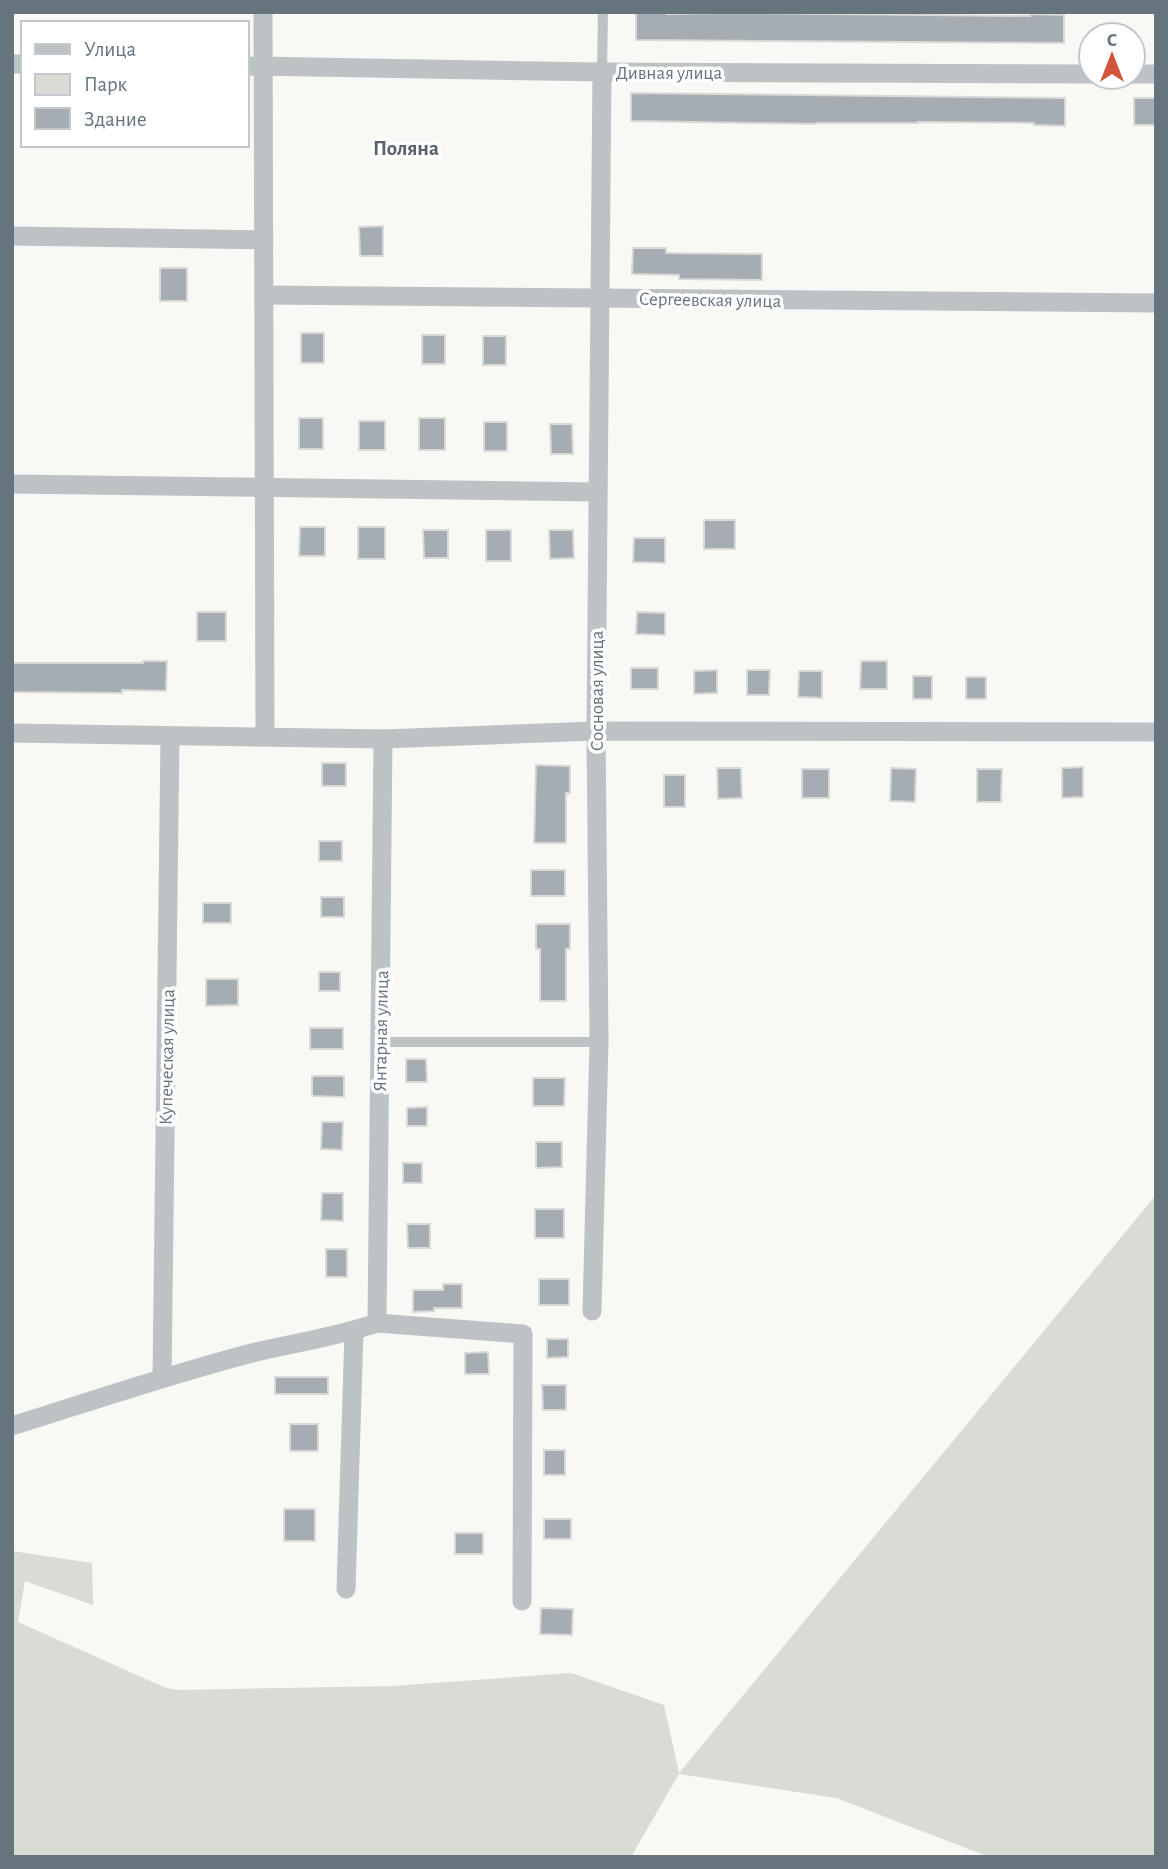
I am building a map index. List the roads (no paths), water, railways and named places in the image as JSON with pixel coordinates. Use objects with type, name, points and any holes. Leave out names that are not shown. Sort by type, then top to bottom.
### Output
[{"type":"street","points":[[263,12],[255,66],[264,240],[265,737]]},
{"type":"street","name":"Дивная улица","points":[[255,66],[602,72],[1077,74]]},
{"type":"street","name":"Сосновая улица","points":[[592,1311],[599,1042],[596,731],[602,72]]},
{"type":"street","points":[[12,236],[264,240]]},
{"type":"street","name":"Сергеевская улица","points":[[264,295],[1156,303]]},
{"type":"street","points":[[12,484],[597,492]]},
{"type":"street","points":[[12,733],[383,739],[596,731],[1156,732]]},
{"type":"street","name":"Купеческая улица","points":[[162,1378],[170,736]]},
{"type":"street","name":"Янтарная улица","points":[[377,1323],[383,739]]},
{"type":"street","points":[[12,1426],[162,1378],[377,1323],[523,1334],[522,1601]]},
{"type":"street","points":[[346,1589],[354,1331]]},
{"type":"lane","points":[[602,72],[603,12]]},
{"type":"lane","points":[[380,1042],[599,1042]]},
{"type":"district","name":"Поляна","points":[[406,148]]}]
